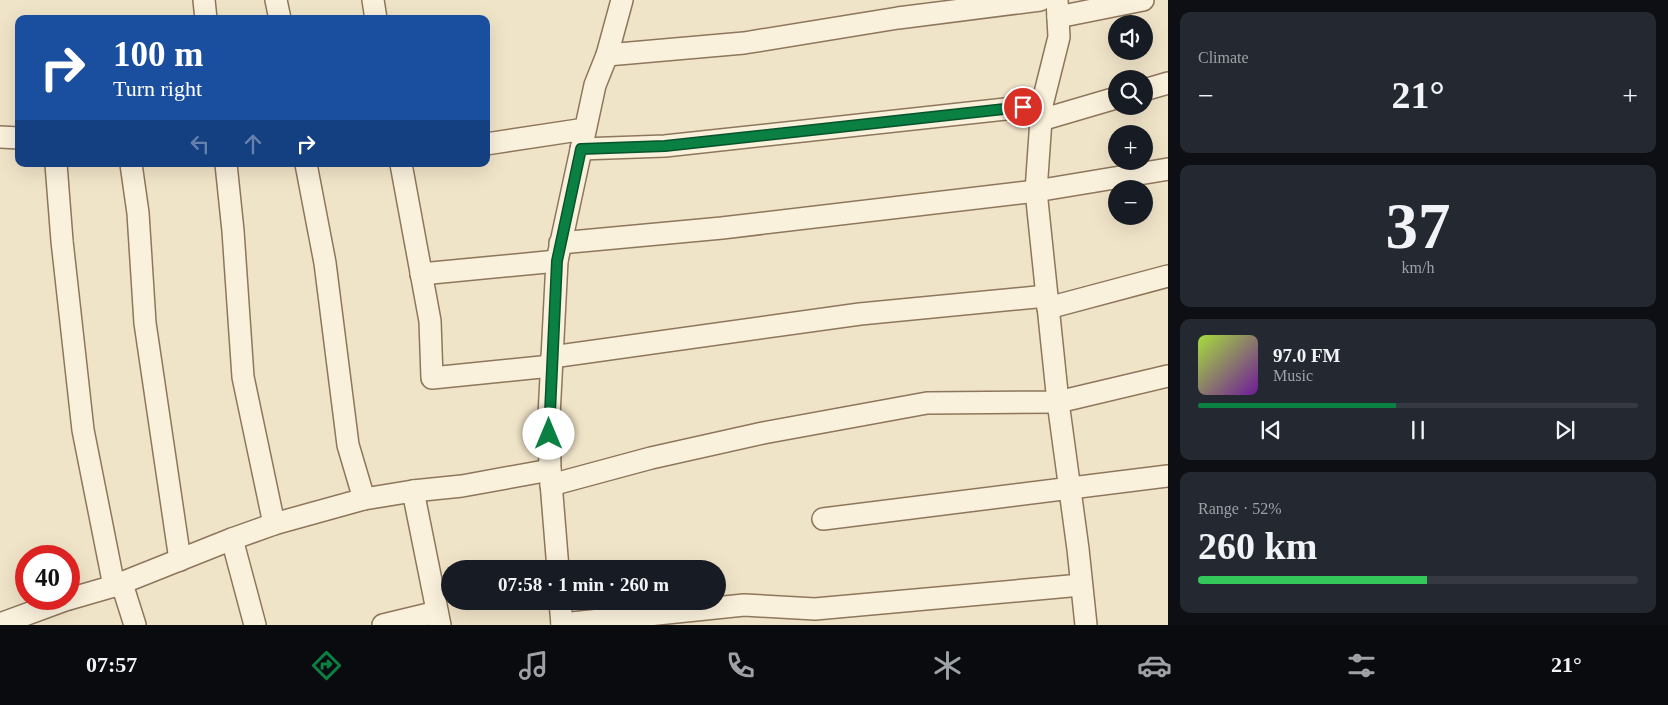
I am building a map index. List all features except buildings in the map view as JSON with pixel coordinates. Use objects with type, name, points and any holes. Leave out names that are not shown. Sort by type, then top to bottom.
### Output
[{"type":"street","points":[[204,0],[206,15]]},
{"type":"street","points":[[276,0],[279,15]]},
{"type":"street","points":[[372,0],[375,15]]},
{"type":"street","points":[[557,560],[550,477],[549,416],[558,252],[595,84],[607,55],[622,0]]},
{"type":"street","points":[[607,55],[744,43],[898,18],[1040,0]]},
{"type":"street","points":[[1086,625],[1058,402],[1036,191],[1042,112],[1059,37],[1057,9],[1143,0]]},
{"type":"street","points":[[1153,87],[1168,83]]},
{"type":"street","points":[[490,144],[583,139],[665,146],[1042,112],[1108,100]]},
{"type":"street","points":[[0,137],[15,138]]},
{"type":"street","points":[[56,167],[62,241],[83,430],[118,585],[135,625]]},
{"type":"street","points":[[131,167],[138,213],[145,323],[180,560]]},
{"type":"street","points":[[226,167],[233,231],[243,377],[274,524]]},
{"type":"street","points":[[307,167],[325,263],[348,445],[364,500]]},
{"type":"street","points":[[402,167],[430,321],[432,378],[552,362],[860,314],[1048,302],[1168,276]]},
{"type":"street","points":[[421,274],[722,228],[1036,191],[1168,169]]},
{"type":"street","points":[[80,596],[118,585],[274,524],[364,500],[413,491],[550,477],[651,458],[763,433],[927,403],[1058,402],[1168,376]]},
{"type":"street","points":[[823,519],[1168,476]]},
{"type":"street","points":[[383,625],[439,619],[413,491]]},
{"type":"street","points":[[232,539],[255,625]]},
{"type":"street","points":[[561,610],[562,624],[744,605],[815,609],[1082,585]]},
{"type":"street","points":[[0,624],[38,610]]},
{"type":"route","points":[[549,434],[557,261],[581,149],[665,146],[1023,107]]}]
